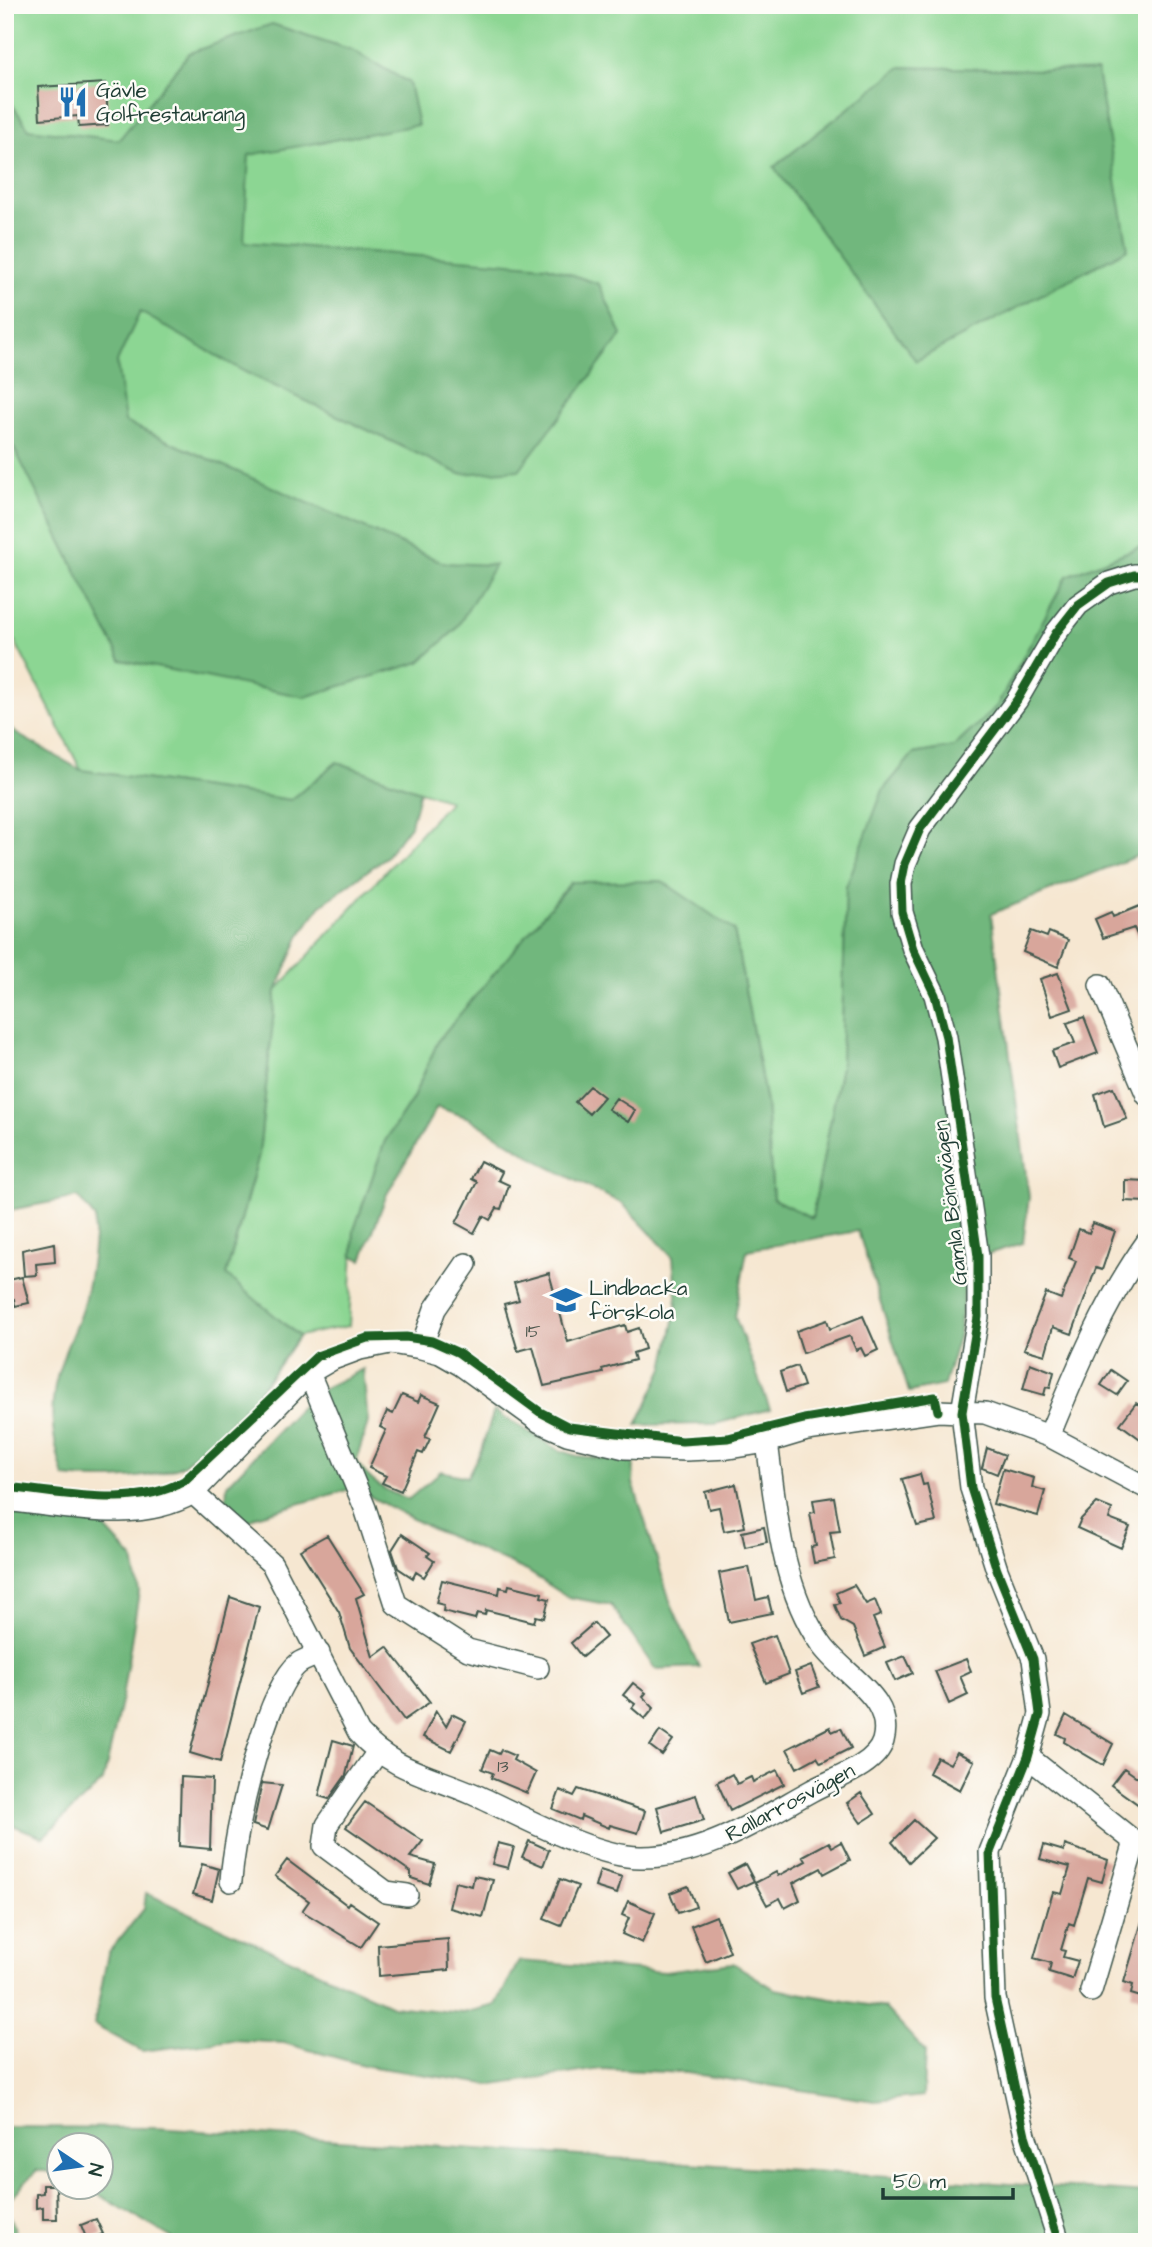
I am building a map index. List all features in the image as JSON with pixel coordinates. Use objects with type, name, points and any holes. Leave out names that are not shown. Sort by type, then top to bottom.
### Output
[{"type":"street","name":"Gamla Bönavägen","points":[[1059,2242],[1025,2135],[995,1997],[990,1852],[1028,1757],[1040,1714],[1034,1659],[997,1570],[971,1488],[962,1412],[978,1317],[978,1256],[946,1037],[935,996],[913,949],[902,912],[901,884],[905,864],[920,829],[1017,700],[1056,633],[1078,605],[1109,583],[1134,575],[1147,575]]},
{"type":"street","points":[[1100,985],[1147,1095]]},
{"type":"street","points":[[1049,1436],[1077,1367],[1131,1265],[1147,1242]]},
{"type":"street","points":[[421,1348],[435,1309],[466,1264]]},
{"type":"street","points":[[5,1500],[133,1512],[171,1505],[193,1493],[309,1373],[333,1359],[360,1349],[390,1343],[440,1353],[461,1365],[524,1414],[567,1434],[625,1448],[686,1451],[767,1442],[807,1430],[938,1411],[985,1413],[1049,1436],[1147,1488]]},
{"type":"street","points":[[309,1373],[365,1508],[396,1604],[468,1650],[538,1668]]},
{"type":"street","name":"Rallarrosvägen","points":[[193,1493],[272,1564],[359,1733],[377,1753],[412,1772],[448,1783],[586,1844],[639,1857],[691,1850],[722,1838],[859,1766],[883,1742],[884,1721],[878,1701],[823,1648],[805,1621],[795,1595],[776,1513],[767,1442]]},
{"type":"street","points":[[231,1881],[237,1832],[271,1708],[299,1664],[318,1653]]},
{"type":"street","points":[[377,1753],[327,1825],[324,1846],[386,1892],[407,1895]]},
{"type":"street","points":[[1028,1757],[1141,1844],[1091,1991]]},
{"type":"green space","points":[[5,5],[1147,5],[1147,544],[1067,576],[997,706],[954,747],[913,754],[846,887],[841,1066],[812,1218],[773,1199],[766,1103],[734,930],[439,1039],[413,1098],[385,1141],[354,1230],[349,1326],[299,1336],[226,1276],[259,1154],[276,991],[450,801],[337,763],[291,800],[81,770],[5,622]]},
{"type":"green space","points":[[272,24],[352,50],[409,83],[418,125],[249,155],[244,242],[547,266],[599,284],[622,335],[519,470],[460,474],[245,372],[140,312],[117,362],[125,422],[444,563],[495,565],[456,629],[420,662],[305,697],[121,660],[5,430],[5,94],[29,129],[119,140],[189,53]]},
{"type":"green space","points":[[901,67],[1097,71],[1128,249],[916,361],[774,167]]},
{"type":"green space","points":[[1147,544],[1147,852],[991,914],[1029,1197],[1023,1243],[968,1260],[959,1334],[944,1385],[909,1392],[858,1231],[747,1250],[735,1317],[770,1409],[715,1424],[637,1425],[664,1368],[677,1307],[673,1257],[623,1204],[545,1165],[469,1118],[437,1107],[387,1194],[362,1260],[353,1256],[354,1230],[385,1141],[413,1098],[439,1039],[571,882],[662,881],[734,930],[766,1103],[773,1199],[812,1218],[841,1066],[846,887],[883,790],[913,754],[954,747],[997,706],[1067,576]]},
{"type":"green space","points":[[5,723],[17,734],[81,770],[291,800],[337,762],[420,791],[411,824],[386,857],[320,906],[299,937],[276,991],[259,1154],[226,1275],[299,1336],[242,1411],[186,1463],[168,1471],[139,1477],[64,1477],[53,1431],[55,1386],[85,1298],[95,1218],[78,1197],[15,1209],[5,1215]]},
{"type":"green space","points":[[363,1369],[368,1422],[356,1462],[379,1485],[400,1496],[409,1499],[441,1471],[467,1477],[481,1450],[494,1411],[559,1450],[577,1456],[634,1462],[633,1483],[670,1601],[699,1667],[655,1669],[611,1605],[568,1597],[527,1571],[428,1527],[354,1488],[256,1516],[246,1523],[226,1504],[227,1485],[314,1393]]},
{"type":"green space","points":[[5,1509],[102,1525],[133,1559],[139,1592],[122,1698],[103,1781],[43,1837],[5,1822]]},
{"type":"green space","points":[[146,1893],[392,2006],[463,2013],[496,2005],[519,1961],[665,1972],[733,1963],[775,1989],[885,2008],[925,2051],[923,2096],[875,2101],[686,2073],[601,2069],[493,2085],[367,2066],[284,2043],[233,2040],[142,2051],[94,2025],[108,1953],[144,1909]]},
{"type":"green space","points":[[5,2127],[155,2128],[1147,2193],[1147,2242],[172,2242],[172,2238],[112,2202],[116,2202],[116,2132],[46,2132],[46,2171],[37,2170],[6,2203],[19,2242],[5,2242]]},
{"type":"building","name":"Gävle Golfrestaurang","points":[[106,83],[108,125],[79,127],[78,116],[40,119],[38,87]]},
{"type":"building","points":[[1147,903],[1147,957],[1134,928],[1103,938],[1095,919],[1111,912],[1113,917]]},
{"type":"building","points":[[1031,931],[1047,937],[1049,932],[1068,940],[1058,967],[1023,952]]},
{"type":"building","points":[[1058,973],[1072,1009],[1052,1016],[1040,979]]},
{"type":"building","points":[[1084,1017],[1098,1053],[1058,1068],[1052,1051],[1075,1043],[1067,1023]]},
{"type":"building","points":[[590,1086],[604,1097],[589,1114],[575,1102]]},
{"type":"building","points":[[1114,1087],[1127,1119],[1104,1127],[1095,1094]]},
{"type":"building","points":[[616,1098],[635,1110],[628,1122],[608,1109]]},
{"type":"building","points":[[480,1161],[502,1172],[498,1180],[509,1185],[501,1209],[497,1208],[490,1220],[483,1216],[474,1233],[456,1223],[477,1182],[471,1179]]},
{"type":"building","points":[[1125,1180],[1147,1181],[1147,1202],[1125,1201]]},
{"type":"building","points":[[1093,1223],[1115,1231],[1102,1270],[1096,1268],[1072,1334],[1053,1327],[1045,1355],[1024,1349],[1046,1293],[1061,1299],[1076,1261],[1069,1258],[1079,1229],[1089,1233]]},
{"type":"building","points":[[54,1243],[55,1262],[36,1264],[37,1275],[24,1276],[22,1250]]},
{"type":"building","points":[[549,1273],[568,1342],[625,1325],[627,1332],[639,1328],[645,1349],[633,1353],[635,1360],[602,1369],[603,1373],[544,1386],[533,1347],[518,1351],[504,1304],[519,1300],[514,1283]]},
{"type":"building","points":[[22,1277],[29,1303],[15,1306],[14,1299],[5,1301],[5,1281]]},
{"type":"building","points":[[863,1316],[878,1350],[865,1356],[861,1348],[856,1350],[850,1336],[803,1353],[796,1331],[827,1320],[830,1329]]},
{"type":"building","points":[[1030,1363],[1054,1372],[1050,1388],[1046,1387],[1044,1395],[1023,1389]]},
{"type":"building","points":[[797,1366],[804,1386],[786,1392],[780,1372]]},
{"type":"building","points":[[1111,1370],[1127,1381],[1117,1395],[1101,1385]]},
{"type":"building","points":[[402,1395],[418,1402],[421,1395],[440,1403],[425,1437],[430,1439],[423,1454],[418,1452],[401,1491],[382,1483],[386,1476],[369,1468],[386,1430],[380,1427],[387,1411],[393,1414]]},
{"type":"building","points":[[1136,1403],[1147,1410],[1147,1444],[1120,1424]]},
{"type":"building","points":[[987,1448],[1005,1455],[997,1474],[982,1468]]},
{"type":"building","points":[[1003,1469],[1034,1478],[1032,1487],[1045,1491],[1038,1516],[993,1504]]},
{"type":"building","points":[[920,1474],[923,1485],[927,1484],[936,1522],[917,1526],[902,1479]]},
{"type":"building","points":[[736,1484],[745,1527],[724,1531],[719,1507],[709,1509],[705,1492]]},
{"type":"building","points":[[834,1497],[840,1531],[830,1532],[835,1559],[814,1563],[811,1547],[816,1546],[810,1513],[815,1512],[813,1500]]},
{"type":"building","points":[[1097,1503],[1112,1509],[1109,1519],[1130,1527],[1121,1548],[1077,1528],[1081,1519]]},
{"type":"building","points":[[764,1527],[767,1542],[745,1547],[742,1532]]},
{"type":"building","points":[[402,1534],[430,1553],[427,1556],[434,1561],[424,1577],[416,1572],[413,1578],[398,1568],[392,1550]]},
{"type":"building","points":[[327,1535],[364,1594],[356,1598],[373,1657],[387,1647],[430,1702],[404,1720],[350,1648],[339,1612],[300,1550]]},
{"type":"building","points":[[749,1567],[756,1600],[768,1597],[772,1613],[729,1622],[719,1573]]},
{"type":"building","points":[[442,1580],[499,1594],[500,1587],[508,1589],[509,1585],[542,1593],[541,1597],[549,1599],[544,1618],[536,1616],[534,1622],[486,1610],[485,1615],[477,1613],[475,1619],[443,1611],[444,1605],[436,1603]]},
{"type":"building","points":[[854,1585],[866,1604],[875,1600],[881,1615],[873,1618],[885,1647],[865,1656],[853,1627],[841,1620],[835,1605],[840,1603],[836,1593]]},
{"type":"building","points":[[230,1597],[259,1607],[220,1762],[190,1753]]},
{"type":"building","points":[[594,1623],[606,1637],[582,1657],[571,1643]]},
{"type":"building","points":[[775,1635],[789,1674],[766,1683],[749,1644]]},
{"type":"building","points":[[905,1656],[913,1673],[895,1681],[887,1663]]},
{"type":"building","points":[[966,1659],[971,1671],[960,1676],[968,1695],[949,1704],[935,1671]]},
{"type":"building","points":[[811,1666],[819,1687],[803,1693],[795,1672]]},
{"type":"building","points":[[633,1683],[646,1693],[643,1697],[654,1708],[645,1719],[632,1708],[635,1704],[623,1695]]},
{"type":"building","points":[[436,1711],[446,1726],[452,1714],[466,1721],[451,1751],[423,1737]]},
{"type":"building","points":[[1066,1715],[1113,1744],[1103,1765],[1064,1742],[1065,1738],[1057,1734]]},
{"type":"building","points":[[830,1727],[832,1732],[841,1728],[851,1748],[821,1763],[817,1757],[797,1768],[787,1749]]},
{"type":"building","points":[[660,1731],[673,1740],[662,1755],[650,1746]]},
{"type":"building","points":[[333,1740],[353,1746],[346,1775],[329,1799],[319,1796]]},
{"type":"building","points":[[490,1750],[499,1754],[501,1750],[515,1756],[513,1760],[536,1773],[527,1793],[491,1778],[493,1773],[482,1769]]},
{"type":"building","points":[[957,1752],[974,1761],[960,1790],[929,1773],[937,1757],[950,1764]]},
{"type":"building","points":[[1124,1768],[1147,1784],[1147,1794],[1139,1805],[1111,1785]]},
{"type":"building","points":[[777,1770],[784,1784],[730,1811],[717,1782],[732,1774],[737,1784],[751,1777],[753,1782]]},
{"type":"building","points":[[181,1777],[212,1779],[210,1849],[179,1846]]},
{"type":"building","points":[[262,1783],[282,1785],[268,1830],[253,1825]]},
{"type":"building","points":[[578,1789],[645,1811],[638,1833],[610,1825],[609,1828],[581,1816],[580,1820],[553,1809],[560,1790],[574,1796]]},
{"type":"building","points":[[861,1793],[875,1814],[861,1823],[847,1803]]},
{"type":"building","points":[[696,1795],[704,1820],[664,1832],[657,1807]]},
{"type":"building","points":[[365,1802],[423,1841],[410,1857],[435,1864],[429,1884],[411,1878],[411,1872],[346,1827]]},
{"type":"building","points":[[914,1820],[934,1838],[909,1862],[892,1842]]},
{"type":"building","points":[[529,1841],[549,1850],[543,1866],[522,1857]]},
{"type":"building","points":[[829,1842],[832,1847],[841,1842],[850,1860],[824,1874],[821,1868],[793,1883],[800,1900],[785,1908],[780,1898],[767,1905],[755,1883],[776,1872],[778,1876],[806,1861],[803,1856]]},
{"type":"building","points":[[498,1843],[514,1847],[508,1868],[492,1864]]},
{"type":"building","points":[[1044,1845],[1064,1851],[1065,1845],[1108,1860],[1102,1882],[1088,1878],[1074,1925],[1069,1923],[1061,1950],[1065,1951],[1063,1957],[1078,1961],[1072,1979],[1049,1972],[1051,1963],[1034,1958],[1053,1892],[1062,1894],[1070,1867],[1040,1859]]},
{"type":"building","points":[[287,1860],[347,1905],[349,1902],[378,1922],[361,1947],[302,1911],[309,1901],[275,1876]]},
{"type":"building","points":[[202,1864],[219,1869],[212,1900],[193,1894]]},
{"type":"building","points":[[745,1864],[754,1881],[737,1889],[728,1873]]},
{"type":"building","points":[[600,1870],[622,1877],[617,1894],[595,1887]]},
{"type":"building","points":[[474,1876],[493,1880],[483,1917],[449,1908],[455,1882],[472,1886]]},
{"type":"building","points":[[560,1879],[578,1886],[561,1926],[544,1919]]},
{"type":"building","points":[[688,1886],[696,1907],[678,1913],[670,1893]]},
{"type":"building","points":[[628,1901],[655,1913],[642,1943],[622,1934],[629,1918],[622,1915]]},
{"type":"building","points":[[716,1916],[730,1952],[706,1962],[691,1926]]},
{"type":"building","points":[[1143,1918],[1147,1918],[1147,1999],[1131,1994],[1133,1985],[1124,1982]]},
{"type":"building","points":[[448,1939],[449,1970],[379,1976],[378,1945]]},
{"type":"building","points":[[43,2185],[46,2185],[46,2202],[56,2202],[57,2219],[43,2219],[43,2207],[36,2208],[36,2194],[43,2193]]},
{"type":"building","points":[[96,2219],[103,2234],[87,2240],[81,2225]]},
{"type":"cycle path","points":[[1059,2242],[1025,2135],[995,1998],[990,1852],[1028,1757],[1040,1714],[1033,1659],[997,1570],[971,1488],[962,1412],[978,1317],[978,1256],[946,1037],[935,995],[913,949],[902,912],[901,884],[905,864],[920,829],[1017,700],[1056,633],[1078,605],[1109,583],[1134,575],[1147,575]]},
{"type":"cycle path","points":[[5,1487],[97,1497],[142,1495],[164,1490],[184,1481],[317,1356],[367,1338],[406,1337],[432,1341],[459,1353],[540,1412],[569,1427],[682,1441],[728,1438],[804,1419],[935,1397],[938,1411]]},
{"type":"place","name":"Gävle Golfrestaurang","points":[[73,102]]},
{"type":"place","name":"Lindbacka förskola","points":[[566,1300]]}]
